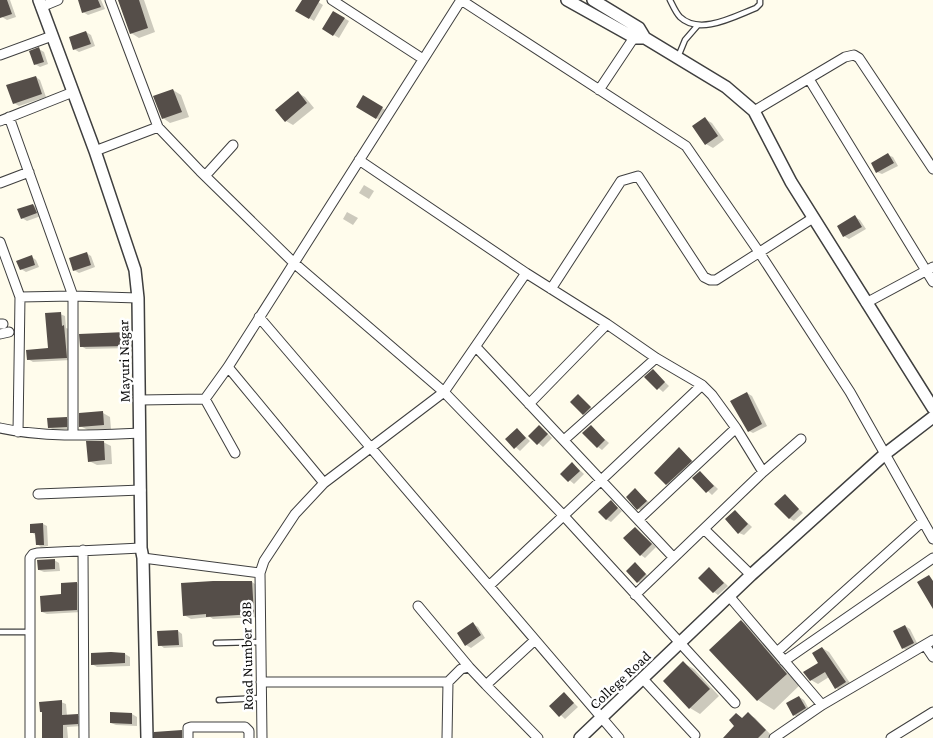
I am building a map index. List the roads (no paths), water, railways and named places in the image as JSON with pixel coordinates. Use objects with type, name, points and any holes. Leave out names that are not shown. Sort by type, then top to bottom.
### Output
[{"type":"street","points":[[40,3],[58,0]]},
{"type":"street","points":[[110,0],[158,128],[204,176],[294,263],[444,392],[563,515],[735,703]]},
{"type":"street","points":[[332,0],[423,59]]},
{"type":"street","points":[[205,399],[228,367],[461,0],[686,146],[759,252],[850,392],[933,539]]},
{"type":"street","points":[[566,0],[639,35],[726,87],[754,112],[791,182],[933,408]]},
{"type":"street","points":[[593,0],[639,35]]},
{"type":"street","name":"Mayuri Nagar","points":[[40,3],[95,151],[135,270],[138,298],[139,433],[147,738]]},
{"type":"street","points":[[599,90],[639,35]]},
{"type":"street","points":[[0,55],[52,36]]},
{"type":"street","points":[[754,112],[846,57],[854,55],[859,58],[933,169]]},
{"type":"street","points":[[809,79],[930,269],[933,282]]},
{"type":"street","points":[[73,92],[4,119],[28,172],[73,296],[73,435]]},
{"type":"street","points":[[95,151],[158,128]]},
{"type":"street","points":[[204,176],[233,145]]},
{"type":"street","points":[[359,160],[526,273],[607,324],[656,358],[702,385],[712,395],[736,428],[763,472]]},
{"type":"street","points":[[0,183],[28,172]]},
{"type":"street","points":[[551,289],[621,181],[638,176],[704,277],[710,280],[716,280],[813,218]]},
{"type":"street","points":[[0,242],[20,297],[18,432]]},
{"type":"street","points":[[866,303],[930,269]]},
{"type":"street","points":[[30,738],[30,558],[34,554],[83,550],[142,553],[260,573],[264,561],[294,514],[324,483],[444,392],[526,273]]},
{"type":"street","points":[[20,297],[138,298]]},
{"type":"street","points":[[259,317],[619,738]]},
{"type":"street","points":[[529,404],[607,324]]},
{"type":"street","points":[[476,347],[673,557]]},
{"type":"street","points":[[564,440],[656,358]]},
{"type":"street","points":[[228,367],[324,483]]},
{"type":"street","points":[[489,586],[702,385]]},
{"type":"street","points":[[140,400],[205,399]]},
{"type":"street","points":[[205,399],[235,454]]},
{"type":"street","name":"College Road","points":[[580,738],[751,575],[885,454],[933,417]]},
{"type":"street","points":[[0,428],[18,432],[73,435],[139,433]]},
{"type":"street","points":[[639,519],[736,428]]},
{"type":"street","points":[[635,595],[763,472],[801,440]]},
{"type":"street","points":[[38,494],[141,490]]},
{"type":"street","points":[[777,652],[923,521]]},
{"type":"street","points":[[704,529],[751,575]]},
{"type":"street","points":[[83,550],[84,738]]},
{"type":"street","points":[[784,661],[933,558]]},
{"type":"street","name":"Road Number 28B","points":[[260,573],[262,738]]},
{"type":"street","points":[[729,596],[822,705]]},
{"type":"street","points":[[418,606],[469,667],[538,738]]},
{"type":"street","points":[[486,685],[535,640]]},
{"type":"street","points":[[774,738],[822,705],[929,642],[933,657]]},
{"type":"street","points":[[447,738],[448,682],[461,669],[469,667]]},
{"type":"street","points":[[643,679],[695,735]]},
{"type":"street","points":[[261,682],[448,682]]},
{"type":"street","points":[[891,738],[933,712]]},
{"type":"street","points":[[188,738],[189,728],[236,727],[248,728],[249,738]]},
{"type":"lane","points":[[670,0],[678,16],[685,21],[698,25],[715,23],[756,8],[760,4],[760,0]]},
{"type":"lane","points":[[677,58],[684,40],[698,25]]},
{"type":"lane","points":[[0,632],[31,632]]},
{"type":"lane","points":[[216,644],[260,642]]},
{"type":"lane","points":[[219,700],[261,698]]}]
